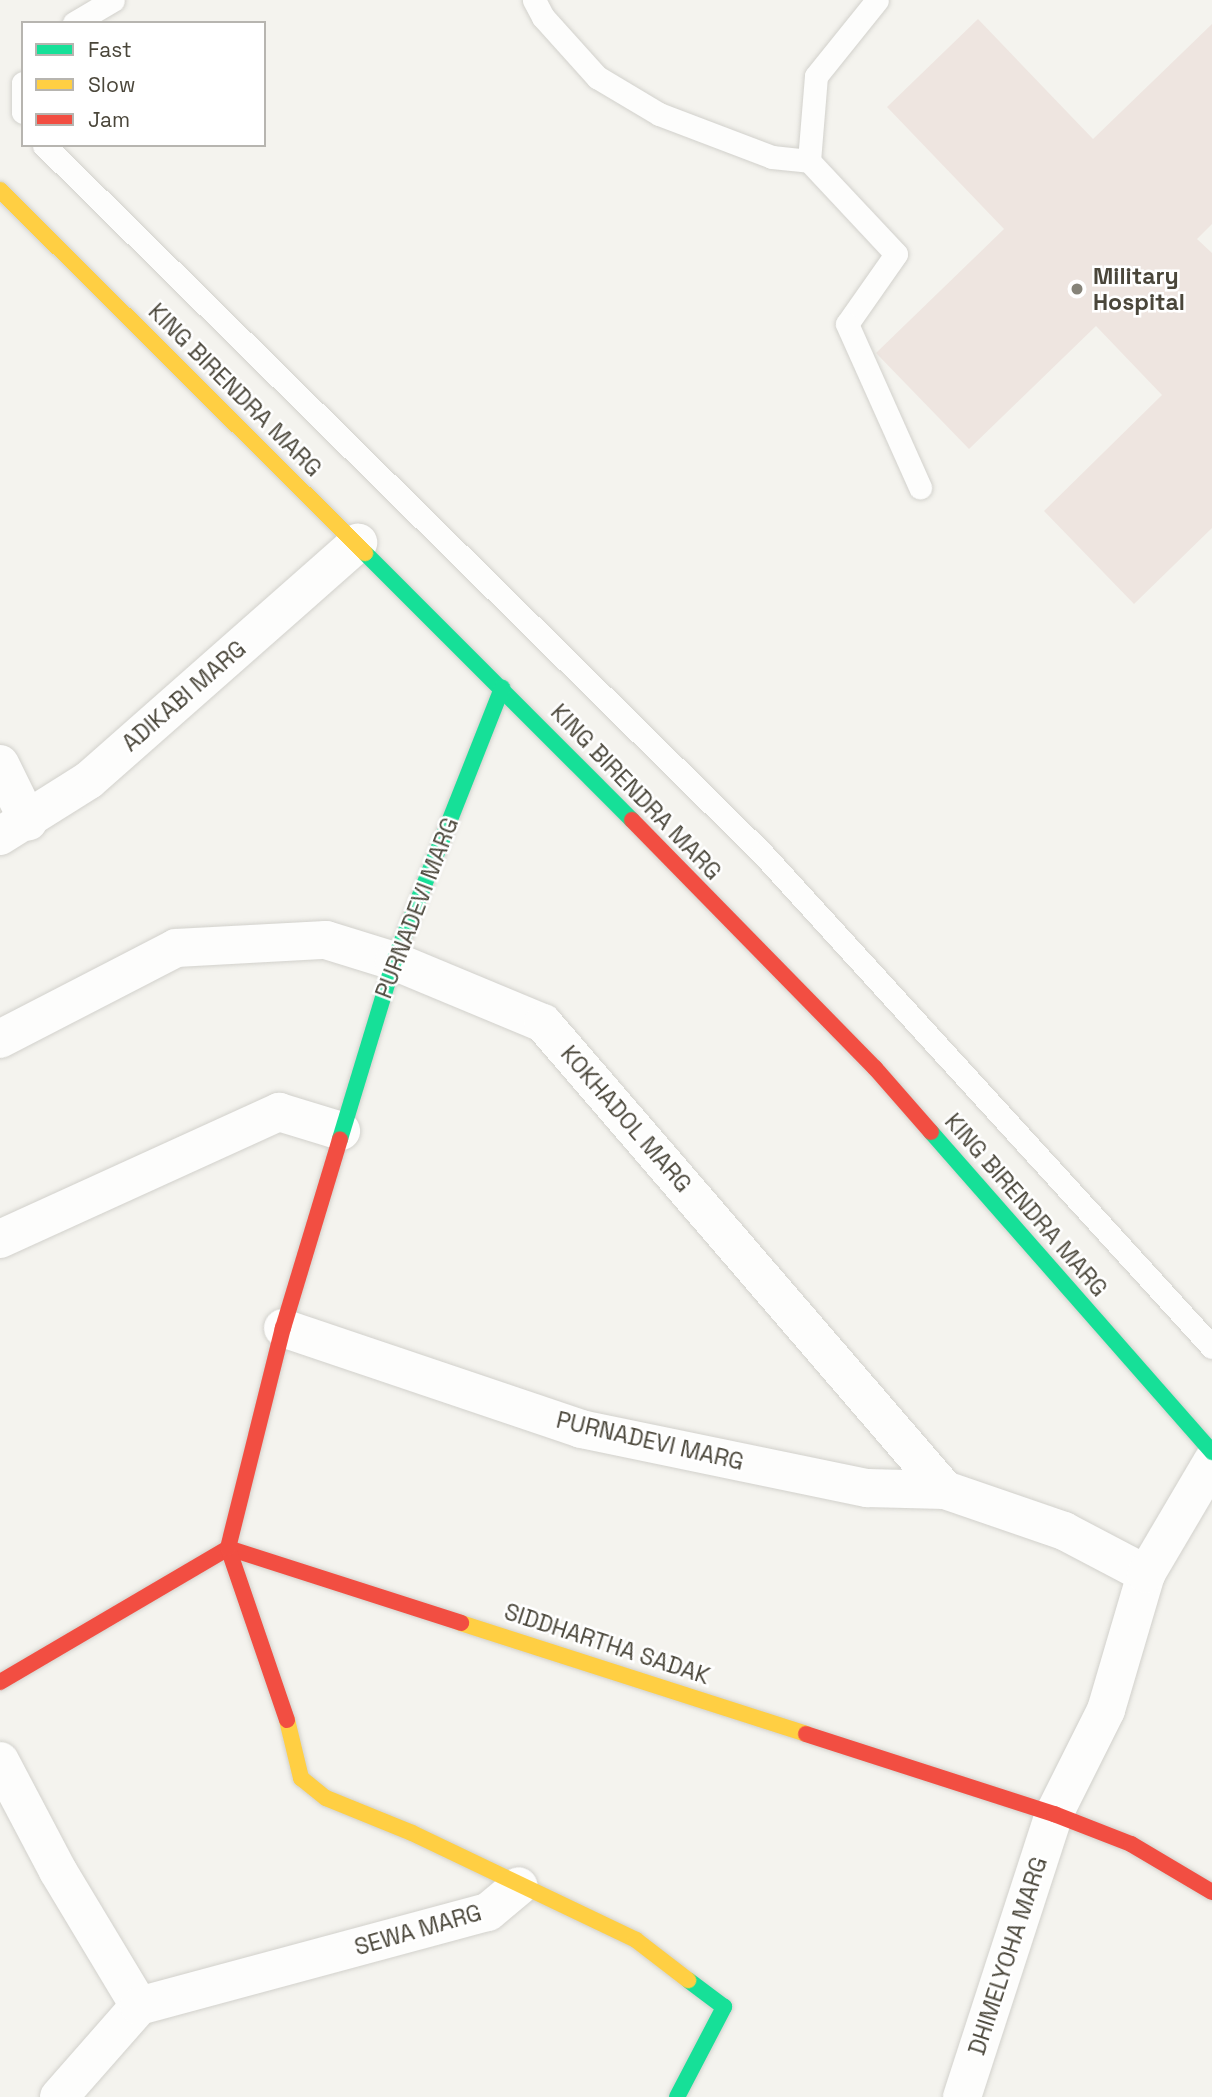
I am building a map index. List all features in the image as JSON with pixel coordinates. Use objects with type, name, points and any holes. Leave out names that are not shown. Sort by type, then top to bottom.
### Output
[{"type":"street","name":"KING BIRENDRA MARG","points":[[0,190],[358,543],[875,1068],[1212,1452]]},
{"type":"street","name":"ADIKABI MARG","points":[[14,828],[89,780],[358,543]]},
{"type":"street","name":"PURNADEVI MARG","points":[[228,1548],[283,1328],[394,961],[502,688]]},
{"type":"street","points":[[0,764],[14,828]]},
{"type":"street","name":"KOKHADOL MARG","points":[[0,1040],[176,948],[326,940],[394,961],[543,1023],[945,1490]]},
{"type":"street","points":[[0,1239],[279,1112],[341,1131]]},
{"type":"street","name":"PURNADEVI MARG","points":[[283,1328],[581,1429],[867,1488],[945,1490]]},
{"type":"street","name":"DHIMELYOHA MARG","points":[[962,2097],[1054,1814],[1106,1710],[1146,1574],[1212,1462]]},
{"type":"street","points":[[945,1490],[1064,1531],[1146,1574]]},
{"type":"street","points":[[0,1682],[228,1548],[286,1714],[301,1777],[326,1798],[412,1833],[636,1940],[724,2007],[677,2097]]},
{"type":"street","name":"SIDDHARTHA SADAK","points":[[228,1548],[1054,1814],[1131,1844],[1198,1880],[1212,1892]]},
{"type":"street","points":[[0,1761],[58,1871],[139,2006],[59,2097]]},
{"type":"street","name":"SEWA MARG","points":[[139,2006],[488,1912],[519,1886]]},
{"type":"lane","points":[[77,21],[113,0]]},
{"type":"lane","points":[[534,0],[543,17],[597,77],[659,114],[708,135],[772,157],[809,161],[896,254],[847,324],[920,487]]},
{"type":"lane","points":[[809,161],[816,76],[877,0]]},
{"type":"lane","points":[[46,147],[762,853],[1212,1347]]},
{"type":"shaded area","name":"Military Hospital","points":[[978,19],[1093,139],[1212,24],[1212,224],[1197,239],[1212,253],[1212,528],[1134,604],[1044,511],[1162,395],[1096,326],[969,449],[876,353],[1004,229],[887,107]]},
{"type":"traffic: fast","points":[[365,553],[632,820]]},
{"type":"traffic: fast","points":[[340,1139],[394,961],[502,688]]},
{"type":"traffic: fast","points":[[931,1132],[1212,1452]]},
{"type":"traffic: fast","points":[[677,2097],[724,2007],[688,1980]]},
{"type":"traffic: slow","points":[[0,190],[365,553]]},
{"type":"traffic: slow","points":[[461,1623],[806,1734]]},
{"type":"traffic: slow","points":[[287,1720],[301,1778],[326,1798],[412,1833],[636,1940],[688,1980]]},
{"type":"traffic: jam","points":[[632,820],[875,1068],[931,1132]]},
{"type":"traffic: jam","points":[[287,1720],[228,1548],[283,1328],[340,1139]]},
{"type":"traffic: jam","points":[[0,1682],[228,1548],[461,1623]]},
{"type":"traffic: jam","points":[[806,1734],[1054,1814],[1131,1844],[1212,1892]]},
{"type":"place","name":"Military Hospital","points":[[1077,289]]}]
